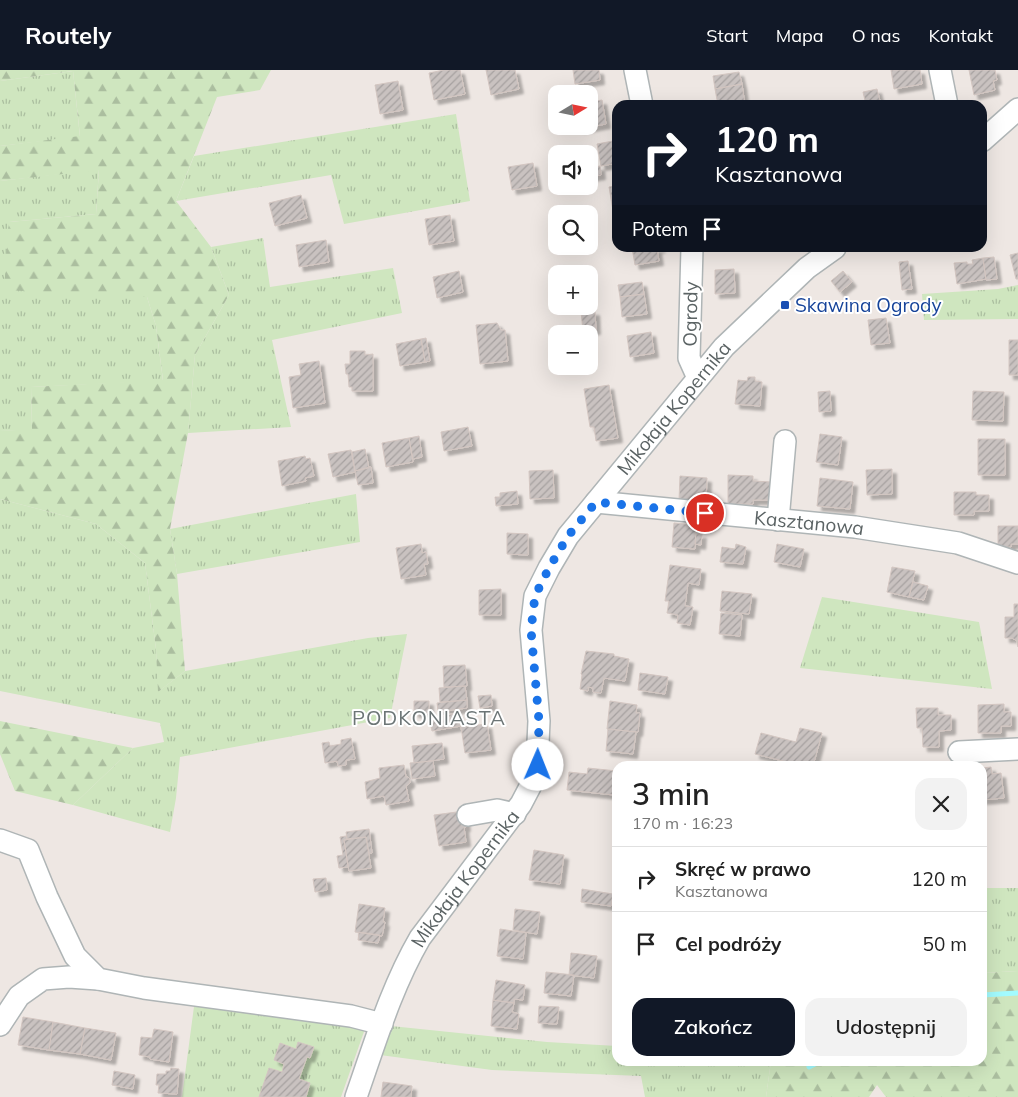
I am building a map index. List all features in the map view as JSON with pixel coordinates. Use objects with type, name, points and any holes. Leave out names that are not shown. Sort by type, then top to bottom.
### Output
[{"type":"street","points":[[635,70],[641,100]]},
{"type":"street","points":[[940,70],[946,100]]},
{"type":"street","points":[[987,137],[1018,109]]},
{"type":"street","name":"Ogrody","points":[[692,252],[689,358],[698,378]]},
{"type":"street","name":"Mikołaja Kopernika","points":[[356,1097],[407,961],[420,938],[514,814],[532,783],[538,765],[539,721],[531,630],[535,596],[549,568],[568,536],[724,347],[778,294],[807,268],[829,252]]},
{"type":"street","points":[[778,520],[785,441]]},
{"type":"street","name":"Kasztanowa","points":[[596,502],[855,527],[958,543],[1018,563]]},
{"type":"street","points":[[959,752],[1018,749]]},
{"type":"street","points":[[468,815],[497,810],[514,814]]},
{"type":"street","points":[[0,840],[28,850],[46,897],[75,956],[98,979]]},
{"type":"street","points":[[0,1025],[19,996],[43,979],[69,977],[98,979],[144,988],[351,1016],[382,1024]]},
{"type":"green space","points":[[0,70],[271,70],[260,90],[217,97],[176,201],[211,247],[229,295],[195,355],[188,433],[170,529],[177,574],[185,671],[158,692],[156,649],[145,563],[96,524],[0,499],[0,431],[32,429],[31,387],[163,380],[156,326],[147,297],[4,290],[9,222],[96,214],[99,170],[0,181],[0,146],[80,136],[73,71],[0,81]]},
{"type":"green space","points":[[73,71],[80,137],[0,146],[0,81]]},
{"type":"green space","points":[[456,114],[470,201],[344,224],[331,175],[176,201],[194,156]]},
{"type":"green space","points":[[99,169],[96,214],[9,222],[147,297],[156,326],[163,381],[31,387],[32,430],[0,431],[0,181]]},
{"type":"green space","points":[[263,238],[270,287],[393,268],[402,313],[272,340],[291,427],[188,433],[195,355],[229,295],[211,247]]},
{"type":"green space","points":[[1018,285],[1018,319],[924,320],[922,294],[998,289]]},
{"type":"green space","points":[[356,494],[360,542],[177,574],[170,529]]},
{"type":"green space","points":[[0,499],[96,524],[145,563],[156,649],[159,691],[185,671],[368,638],[407,634],[390,718],[180,757],[170,832],[73,805],[133,748],[164,742],[160,723],[0,691]]},
{"type":"green space","points":[[822,597],[979,622],[992,689],[800,668]]},
{"type":"green space","points":[[0,721],[133,748],[73,805],[15,791],[0,754]]},
{"type":"green space","points":[[987,888],[1018,888],[1018,971],[987,973]]},
{"type":"green space","points":[[1018,971],[1018,1097],[886,1097],[877,1085],[869,1097],[766,1097],[770,1066],[987,1066],[987,973]]},
{"type":"green space","points":[[195,999],[366,1026],[341,1097],[182,1097]]},
{"type":"green space","points":[[391,1026],[547,1042],[612,1046],[612,1066],[770,1066],[766,1097],[645,1097],[641,1076],[492,1070],[380,1055]]},
{"type":"building","points":[[444,70],[460,70],[465,94],[434,100],[429,73]]},
{"type":"building","points":[[486,70],[515,70],[519,89],[491,95]]},
{"type":"building","points":[[573,70],[599,70],[600,80],[575,84]]},
{"type":"building","points":[[891,70],[920,70],[922,84],[894,89]]},
{"type":"building","points":[[969,70],[995,70],[997,80],[993,81],[995,90],[974,95]]},
{"type":"building","points":[[739,72],[742,84],[715,89],[713,76]]},
{"type":"building","points":[[398,81],[403,110],[380,114],[375,85]]},
{"type":"building","points":[[742,84],[744,100],[717,100],[715,89]]},
{"type":"building","points":[[877,89],[880,100],[865,100],[863,92]]},
{"type":"building","points":[[602,100],[606,124],[598,126],[598,101]]},
{"type":"building","points":[[612,141],[612,164],[601,166],[597,145]]},
{"type":"building","points":[[533,163],[537,186],[512,190],[508,167]]},
{"type":"building","points":[[598,166],[600,166],[601,175],[598,176]]},
{"type":"building","points":[[612,186],[612,205],[609,187]]},
{"type":"building","points":[[301,195],[307,218],[275,226],[269,203]]},
{"type":"building","points":[[450,215],[454,241],[429,245],[425,219]]},
{"type":"building","points":[[326,240],[329,262],[299,267],[296,245]]},
{"type":"building","points":[[633,252],[658,252],[659,261],[635,265]]},
{"type":"building","points":[[1018,253],[1018,279],[1016,279],[1010,255]]},
{"type":"building","points":[[994,257],[997,279],[986,280],[983,258]]},
{"type":"building","points":[[983,258],[986,279],[957,284],[954,263],[967,262],[967,264],[973,264],[972,260]]},
{"type":"building","points":[[908,261],[912,289],[902,290],[899,262]]},
{"type":"building","points":[[734,269],[735,293],[715,294],[715,270]]},
{"type":"building","points":[[459,271],[463,292],[437,298],[433,277]]},
{"type":"building","points":[[843,271],[852,282],[840,292],[831,281]]},
{"type":"building","points":[[642,282],[644,294],[620,297],[618,285]]},
{"type":"building","points":[[644,294],[647,314],[622,317],[620,297]]},
{"type":"building","points":[[581,315],[595,315],[596,325],[582,325]]},
{"type":"building","points":[[886,318],[890,343],[871,345],[868,320]]},
{"type":"building","points":[[497,323],[501,330],[505,330],[508,361],[480,364],[476,325]]},
{"type":"building","points":[[651,332],[654,353],[630,357],[627,336]]},
{"type":"building","points":[[426,338],[430,361],[425,362],[421,339]]},
{"type":"building","points":[[421,339],[425,362],[400,366],[396,344]]},
{"type":"building","points":[[1009,340],[1018,340],[1018,375],[1009,375]]},
{"type":"building","points":[[350,351],[365,351],[365,355],[373,354],[373,391],[352,391],[352,387],[349,387],[345,364],[350,364]]},
{"type":"building","points":[[319,361],[325,403],[293,408],[289,377],[301,375],[299,364]]},
{"type":"building","points":[[748,377],[755,377],[755,381],[762,382],[760,406],[735,404],[738,380],[747,381]]},
{"type":"building","points":[[609,385],[618,438],[596,441],[594,427],[590,427],[584,389]]},
{"type":"building","points":[[830,391],[831,411],[819,412],[818,392]]},
{"type":"building","points":[[973,391],[1004,392],[1003,421],[972,420]]},
{"type":"building","points":[[468,427],[472,446],[444,451],[441,432]]},
{"type":"building","points":[[820,434],[842,437],[838,465],[816,462]]},
{"type":"building","points":[[419,436],[422,457],[413,459],[409,438]]},
{"type":"building","points":[[409,438],[413,462],[386,467],[382,443]]},
{"type":"building","points":[[978,439],[1005,439],[1005,475],[978,475]]},
{"type":"building","points":[[365,449],[369,468],[355,471],[352,452]]},
{"type":"building","points":[[351,450],[355,472],[333,477],[328,454]]},
{"type":"building","points":[[305,456],[306,459],[310,458],[314,476],[305,478],[306,481],[282,486],[278,461]]},
{"type":"building","points":[[371,467],[373,483],[358,485],[355,471]]},
{"type":"building","points":[[892,469],[892,494],[867,495],[866,470]]},
{"type":"building","points":[[553,470],[554,498],[530,499],[529,471]]},
{"type":"building","points":[[728,475],[753,476],[753,481],[772,482],[771,500],[753,500],[753,504],[728,504]]},
{"type":"building","points":[[680,476],[707,478],[706,502],[679,500]]},
{"type":"building","points":[[820,478],[853,482],[850,509],[817,506]]},
{"type":"building","points":[[517,491],[518,504],[496,506],[495,497],[500,497],[500,493]]},
{"type":"building","points":[[954,492],[976,492],[976,495],[989,495],[989,511],[974,511],[974,515],[954,515]]},
{"type":"building","points":[[674,523],[696,525],[695,549],[672,547]]},
{"type":"building","points":[[998,526],[1018,526],[1018,544],[1011,544],[1011,547],[998,547]]},
{"type":"building","points":[[507,533],[528,534],[528,555],[507,554]]},
{"type":"building","points":[[696,534],[702,534],[701,545],[695,544]]},
{"type":"building","points":[[421,544],[422,553],[426,552],[428,564],[424,564],[426,575],[401,579],[396,548]]},
{"type":"building","points":[[736,544],[746,547],[743,564],[720,562],[722,547],[735,549]]},
{"type":"building","points":[[777,544],[804,549],[800,567],[774,562]]},
{"type":"building","points":[[670,565],[701,569],[699,585],[688,583],[685,606],[693,607],[690,625],[677,623],[678,615],[667,613],[669,601],[665,601]]},
{"type":"building","points":[[892,567],[915,571],[909,597],[887,592]]},
{"type":"building","points":[[913,582],[928,586],[924,600],[909,597]]},
{"type":"building","points":[[501,589],[501,615],[479,615],[479,590]]},
{"type":"building","points":[[722,591],[752,594],[749,614],[720,611]]},
{"type":"building","points":[[1014,604],[1018,604],[1018,647],[1017,641],[1012,638],[1005,638],[1005,617],[1014,617]]},
{"type":"building","points":[[721,613],[742,615],[740,636],[719,634]]},
{"type":"building","points":[[586,651],[614,654],[614,656],[629,659],[625,681],[604,678],[601,693],[593,692],[593,688],[588,687],[588,691],[580,689]]},
{"type":"building","points":[[465,665],[467,686],[444,687],[443,666]]},
{"type":"building","points":[[640,673],[668,677],[665,694],[638,690]]},
{"type":"building","points":[[465,686],[467,700],[440,702],[439,688]]},
{"type":"building","points":[[491,695],[492,706],[480,708],[478,696]]},
{"type":"building","points":[[467,700],[467,708],[438,712],[437,703]]},
{"type":"building","points":[[414,701],[429,701],[429,713],[414,713]]},
{"type":"building","points":[[610,701],[637,705],[636,713],[640,713],[638,732],[607,729]]},
{"type":"building","points":[[1004,704],[1004,712],[1011,712],[1011,726],[1001,726],[1001,733],[978,733],[978,705]]},
{"type":"building","points":[[916,708],[938,708],[938,715],[951,715],[951,730],[939,731],[939,747],[923,747],[922,728],[917,728]]},
{"type":"building","points":[[458,713],[461,726],[432,731],[429,718]]},
{"type":"building","points":[[487,724],[491,750],[465,753],[461,727]]},
{"type":"building","points":[[800,728],[822,733],[814,761],[783,761],[755,754],[761,733],[796,742]]},
{"type":"building","points":[[608,729],[636,732],[633,754],[606,751]]},
{"type":"building","points":[[351,738],[355,759],[346,760],[346,765],[338,766],[337,761],[325,763],[322,743],[329,742],[330,746],[341,744],[341,740]]},
{"type":"building","points":[[442,743],[444,759],[414,763],[412,746]]},
{"type":"building","points":[[433,761],[435,776],[412,779],[410,763]]},
{"type":"building","points":[[404,765],[406,777],[410,779],[410,783],[406,786],[409,801],[386,805],[384,796],[367,799],[365,782],[380,778],[379,768]]},
{"type":"building","points":[[987,767],[991,767],[992,774],[1001,773],[1004,798],[987,800]]},
{"type":"building","points":[[588,768],[612,770],[612,795],[567,790],[569,772],[587,774]]},
{"type":"building","points":[[464,811],[466,842],[439,846],[434,815]]},
{"type":"building","points":[[369,829],[372,853],[369,853],[366,837],[347,839],[346,832]]},
{"type":"building","points":[[346,836],[347,839],[344,840],[348,867],[339,868],[337,856],[343,855],[340,837]]},
{"type":"building","points":[[366,837],[371,868],[349,871],[344,840]]},
{"type":"building","points":[[534,850],[564,855],[560,884],[529,880]]},
{"type":"building","points":[[326,878],[327,890],[315,892],[313,879]]},
{"type":"building","points":[[582,889],[612,894],[611,906],[581,902]]},
{"type":"building","points":[[359,904],[385,908],[382,936],[355,932]]},
{"type":"building","points":[[515,909],[540,912],[537,934],[513,930]]},
{"type":"building","points":[[500,929],[526,933],[523,959],[497,956]]},
{"type":"building","points":[[359,932],[380,935],[378,943],[358,940]]},
{"type":"building","points":[[571,953],[597,956],[594,978],[569,975]]},
{"type":"building","points":[[546,972],[574,975],[571,996],[544,993]]},
{"type":"building","points":[[496,980],[525,985],[523,1000],[514,999],[514,1003],[493,1000]]},
{"type":"building","points":[[493,1000],[514,1003],[512,1012],[519,1014],[517,1029],[491,1026]]},
{"type":"building","points":[[539,1006],[559,1007],[557,1024],[538,1023]]},
{"type":"building","points":[[23,1017],[53,1022],[49,1050],[18,1045]]},
{"type":"building","points":[[53,1022],[85,1028],[80,1054],[49,1050]]},
{"type":"building","points":[[85,1028],[116,1033],[111,1060],[80,1054]]},
{"type":"building","points":[[154,1029],[173,1032],[169,1062],[139,1055],[141,1037],[152,1038]]},
{"type":"building","points":[[298,1042],[314,1047],[310,1058],[307,1057],[299,1079],[310,1083],[306,1097],[259,1097],[269,1068],[282,1072],[284,1064],[274,1060],[280,1043],[296,1049]]},
{"type":"building","points":[[171,1068],[179,1069],[177,1094],[158,1093],[159,1085],[156,1085],[157,1074],[166,1074],[166,1071],[170,1071]]},
{"type":"building","points":[[114,1071],[135,1075],[133,1089],[112,1085]]},
{"type":"building","points":[[383,1082],[412,1086],[411,1097],[381,1097]]},
{"type":"waterway","points":[[987,995],[1018,993]]},
{"type":"place","name":"Skawina Ogrody","points":[[785,305]]},
{"type":"district","name":"PODKONIASTA","points":[[429,717]]},
{"type":"route","points":[[538,765],[539,721],[531,630],[535,596],[568,536],[596,502],[705,513]]}]
